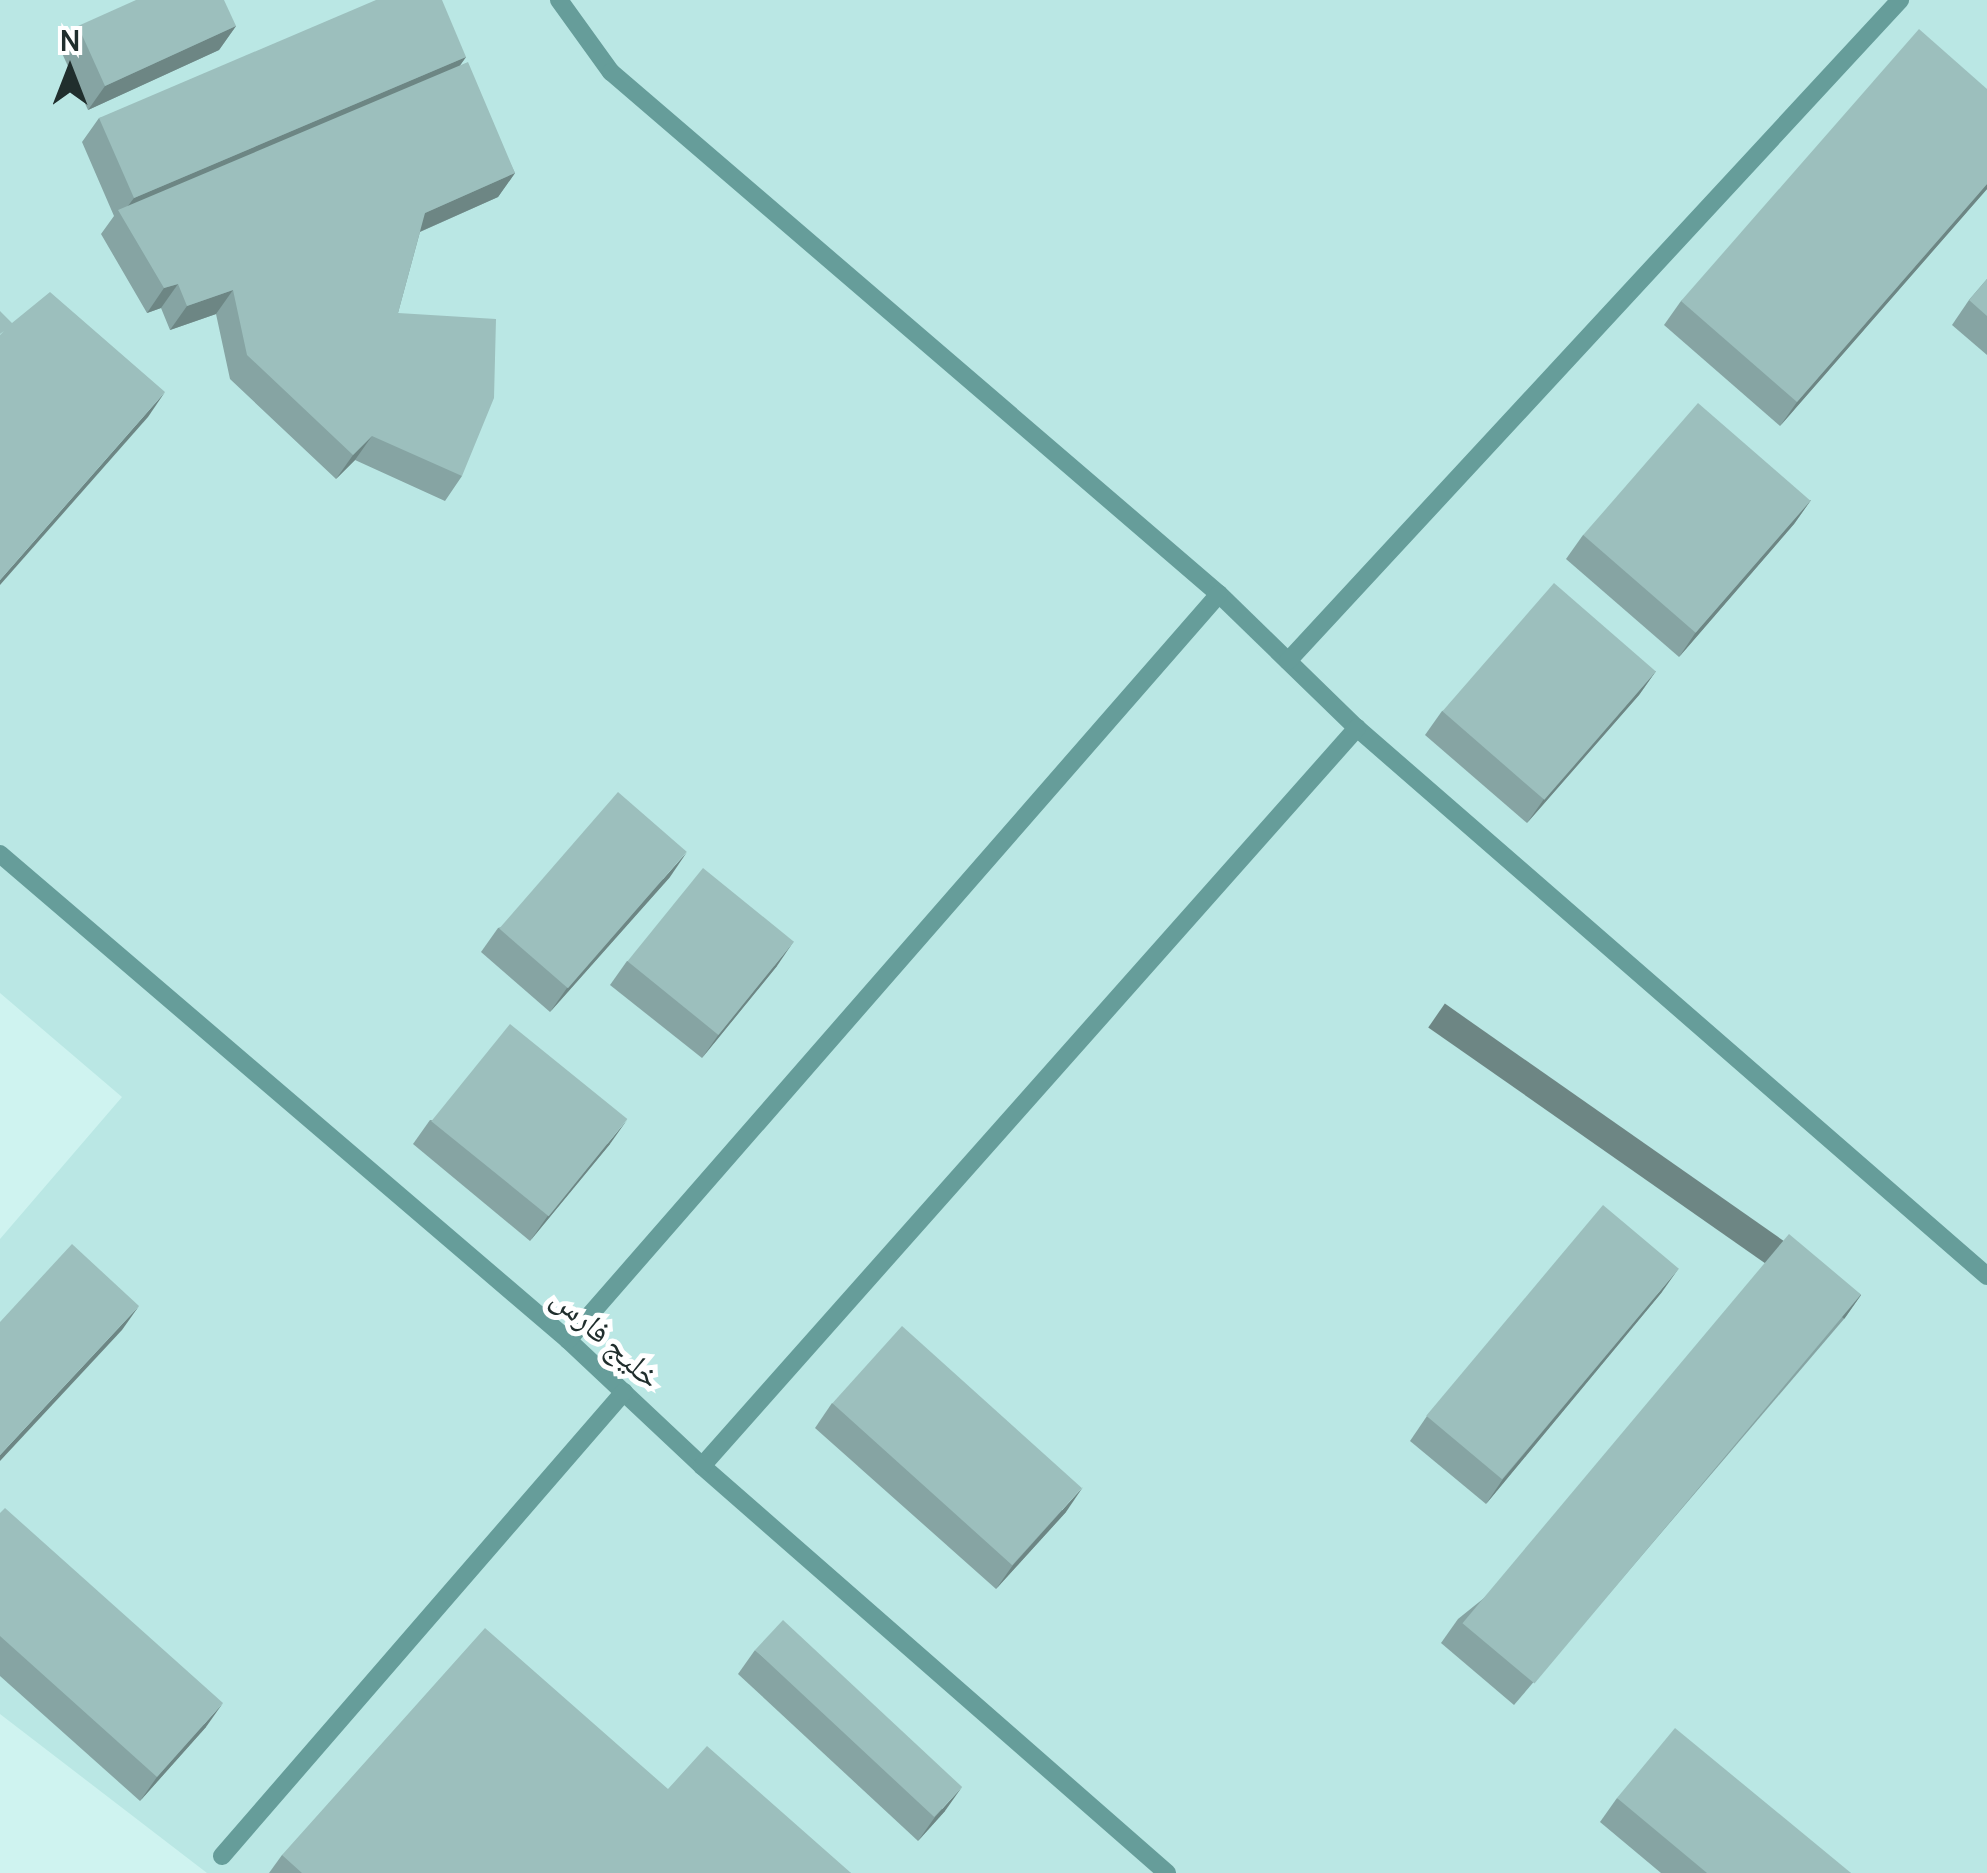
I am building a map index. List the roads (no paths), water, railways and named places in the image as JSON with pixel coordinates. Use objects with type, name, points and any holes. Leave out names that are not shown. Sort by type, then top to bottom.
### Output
[{"type":"lane","points":[[559,0],[611,72],[1218,594],[1357,728],[1987,1276]]},
{"type":"lane","points":[[1288,661],[1900,0]]},
{"type":"lane","points":[[568,1340],[1218,594]]},
{"type":"lane","points":[[702,1466],[1357,728]]},
{"type":"lane","name":"خلیج فارس","points":[[0,854],[568,1340],[702,1466],[1167,1873]]},
{"type":"lane","points":[[222,1856],[624,1392]]}]
